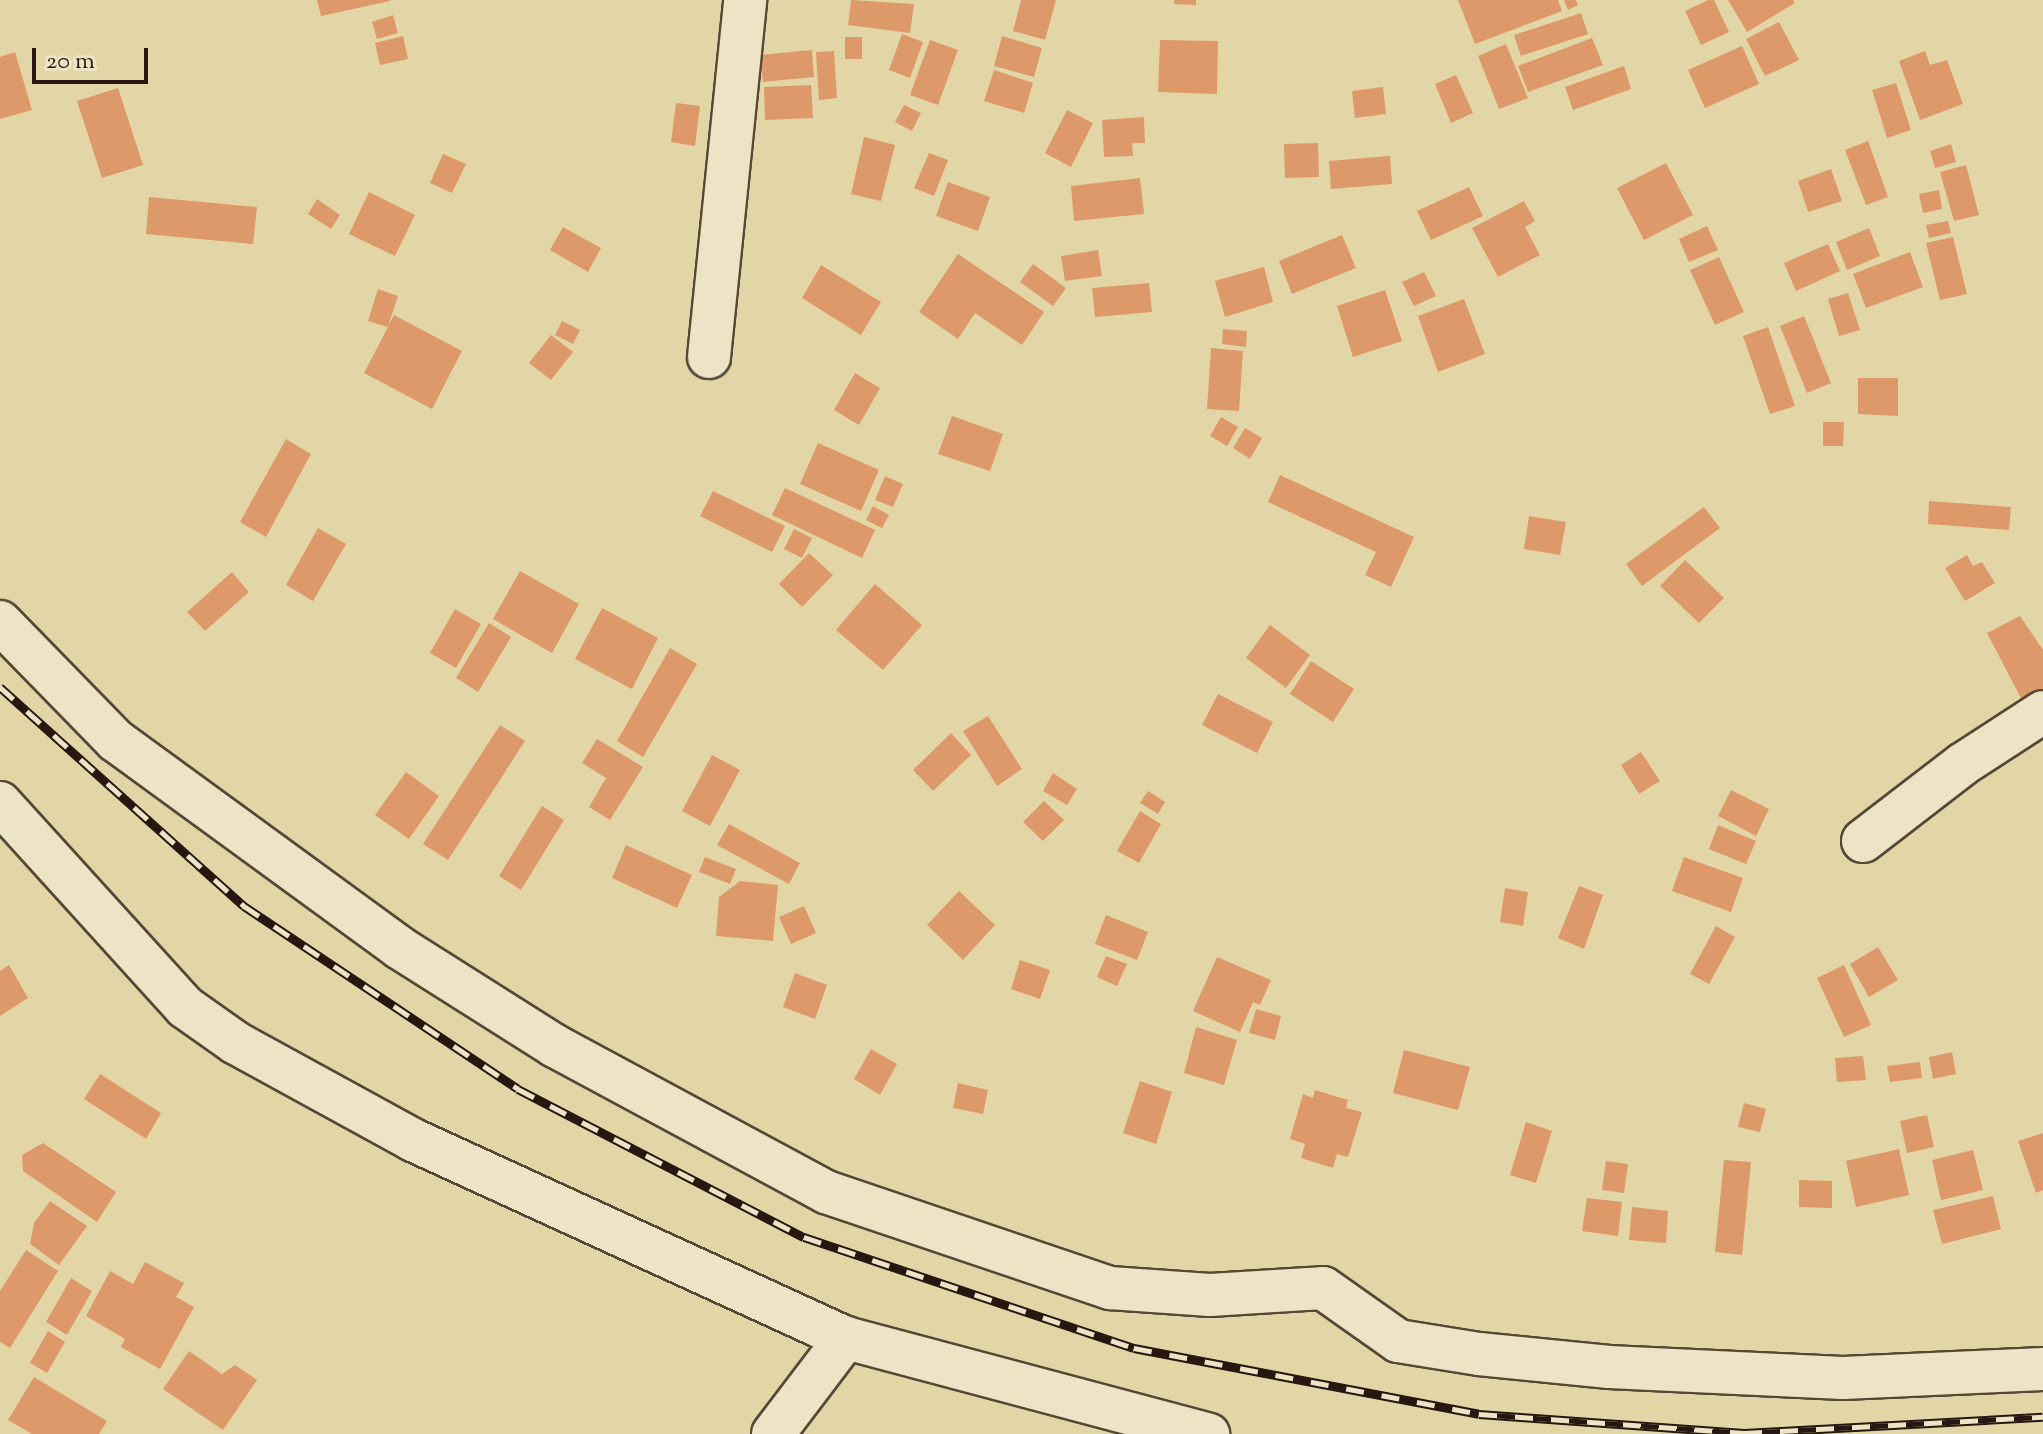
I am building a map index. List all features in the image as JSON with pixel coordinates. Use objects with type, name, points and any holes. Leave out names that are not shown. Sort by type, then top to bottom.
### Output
[{"type":"street","points":[[709,357],[745,0]]},
{"type":"street","points":[[0,622],[115,740],[400,948],[555,1046],[826,1192],[1110,1288],[1210,1295],[1323,1288],[1398,1341],[1479,1354],[1609,1367],[1843,1378],[2043,1369]]},
{"type":"street","points":[[1863,841],[1963,764],[2043,712]]},
{"type":"street","points":[[0,803],[185,1007],[236,1043],[413,1140],[846,1338],[1208,1434]]},
{"type":"street","points":[[773,1434],[846,1338]]},
{"type":"building","points":[[317,0],[390,0],[390,1],[321,16]]},
{"type":"building","points":[[851,0],[914,4],[910,33],[848,25]]},
{"type":"building","points":[[1021,0],[1056,0],[1045,40],[1013,31]]},
{"type":"building","points":[[1174,0],[1196,0],[1196,5],[1174,4]]},
{"type":"building","points":[[1458,0],[1558,0],[1562,11],[1475,44]]},
{"type":"building","points":[[1564,0],[1576,0],[1578,5],[1568,10]]},
{"type":"building","points":[[1714,0],[1729,32],[1701,45],[1685,11]]},
{"type":"building","points":[[1728,0],[1793,0],[1795,3],[1747,32]]},
{"type":"building","points":[[1581,13],[1588,34],[1521,56],[1514,35]]},
{"type":"building","points":[[393,15],[398,33],[377,39],[372,22]]},
{"type":"building","points":[[1779,22],[1799,60],[1765,76],[1746,39]]},
{"type":"building","points":[[902,34],[923,42],[910,78],[889,70]]},
{"type":"building","points":[[403,36],[408,59],[380,65],[375,43]]},
{"type":"building","points":[[1002,36],[1042,48],[1034,77],[994,66]]},
{"type":"building","points":[[845,37],[862,37],[862,59],[845,59]]},
{"type":"building","points":[[1592,38],[1603,65],[1528,92],[1518,66]]},
{"type":"building","points":[[930,40],[958,50],[938,105],[910,95]]},
{"type":"building","points":[[1160,40],[1218,41],[1217,94],[1158,92]]},
{"type":"building","points":[[1506,44],[1528,98],[1499,109],[1478,56]]},
{"type":"building","points":[[1742,46],[1759,84],[1705,108],[1688,70]]},
{"type":"building","points":[[812,50],[814,77],[763,82],[760,55]]},
{"type":"building","points":[[834,51],[837,98],[819,100],[816,52]]},
{"type":"building","points":[[1925,51],[1930,65],[1947,60],[1963,104],[1920,120],[1899,61]]},
{"type":"building","points":[[15,52],[32,110],[0,119],[0,57]]},
{"type":"building","points":[[1624,66],[1631,89],[1573,110],[1565,87]]},
{"type":"building","points":[[994,70],[1033,83],[1024,113],[984,101]]},
{"type":"building","points":[[1456,75],[1473,113],[1451,123],[1435,84]]},
{"type":"building","points":[[1896,83],[1911,130],[1887,138],[1872,90]]},
{"type":"building","points":[[811,85],[813,118],[765,120],[764,87]]},
{"type":"building","points":[[1383,87],[1386,114],[1355,118],[1352,91]]},
{"type":"building","points":[[118,88],[143,165],[102,178],[77,101]]},
{"type":"building","points":[[676,103],[700,106],[695,146],[671,142]]},
{"type":"building","points":[[904,105],[921,113],[912,131],[895,122]]},
{"type":"building","points":[[1067,110],[1093,123],[1071,167],[1045,153]]},
{"type":"building","points":[[1144,117],[1145,143],[1132,143],[1133,156],[1104,157],[1102,120]]},
{"type":"building","points":[[864,137],[895,145],[881,201],[851,194]]},
{"type":"building","points":[[1868,141],[1888,197],[1866,205],[1845,150]]},
{"type":"building","points":[[1318,143],[1319,177],[1285,178],[1284,144]]},
{"type":"building","points":[[1951,144],[1956,162],[1935,168],[1930,151]]},
{"type":"building","points":[[929,153],[948,160],[934,196],[914,188]]},
{"type":"building","points":[[443,154],[466,164],[452,193],[430,183]]},
{"type":"building","points":[[1390,156],[1392,184],[1331,189],[1329,161]]},
{"type":"building","points":[[1666,163],[1693,215],[1644,240],[1617,188]]},
{"type":"building","points":[[1966,165],[1979,215],[1954,221],[1940,172]]},
{"type":"building","points":[[1831,169],[1842,201],[1808,212],[1798,181]]},
{"type":"building","points":[[1140,178],[1144,214],[1074,221],[1071,186]]},
{"type":"building","points":[[948,182],[990,197],[978,231],[936,216]]},
{"type":"building","points":[[1469,187],[1483,216],[1431,240],[1417,211]]},
{"type":"building","points":[[1939,190],[1942,209],[1923,213],[1919,194]]},
{"type":"building","points":[[369,192],[415,215],[395,256],[349,234]]},
{"type":"building","points":[[149,197],[257,207],[253,244],[146,234]]},
{"type":"building","points":[[317,199],[340,215],[331,229],[308,214]]},
{"type":"building","points":[[1524,201],[1535,221],[1525,227],[1540,255],[1498,277],[1472,228]]},
{"type":"building","points":[[1948,221],[1951,233],[1929,238],[1926,225]]},
{"type":"building","points":[[1707,226],[1718,250],[1689,262],[1679,239]]},
{"type":"building","points":[[563,227],[601,248],[588,272],[550,250]]},
{"type":"building","points":[[1869,228],[1880,256],[1847,270],[1836,242]]},
{"type":"building","points":[[1342,235],[1356,268],[1292,294],[1279,261]]},
{"type":"building","points":[[1953,237],[1967,294],[1940,300],[1926,243]]},
{"type":"building","points":[[1828,244],[1840,271],[1796,291],[1784,263]]},
{"type":"building","points":[[1098,250],[1102,276],[1065,281],[1061,256]]},
{"type":"building","points":[[1910,252],[1923,287],[1866,308],[1853,274]]},
{"type":"building","points":[[958,254],[1044,312],[1022,345],[975,313],[958,339],[919,312]]},
{"type":"building","points":[[1719,257],[1744,312],[1715,325],[1690,270]]},
{"type":"building","points":[[1033,264],[1066,288],[1053,306],[1020,282]]},
{"type":"building","points":[[821,265],[881,302],[861,335],[802,298]]},
{"type":"building","points":[[1264,267],[1273,302],[1225,317],[1215,281]]},
{"type":"building","points":[[1424,272],[1436,296],[1414,306],[1402,282]]},
{"type":"building","points":[[1149,283],[1152,312],[1095,317],[1092,288]]},
{"type":"building","points":[[378,289],[398,296],[388,326],[394,315],[462,351],[432,409],[364,373],[388,327],[368,321]]},
{"type":"building","points":[[1385,290],[1402,341],[1353,357],[1337,306]]},
{"type":"building","points":[[1848,293],[1860,330],[1839,336],[1828,299]]},
{"type":"building","points":[[1464,299],[1485,354],[1438,372],[1418,316]]},
{"type":"building","points":[[1804,316],[1831,383],[1807,393],[1780,326]]},
{"type":"building","points":[[562,321],[580,330],[573,344],[555,335]]},
{"type":"building","points":[[1768,327],[1795,406],[1770,414],[1743,336]]},
{"type":"building","points":[[1223,329],[1247,331],[1246,347],[1222,344]]},
{"type":"building","points":[[551,335],[573,352],[551,380],[529,363]]},
{"type":"building","points":[[1211,348],[1243,351],[1239,411],[1207,409]]},
{"type":"building","points":[[855,373],[880,388],[859,425],[834,410]]},
{"type":"building","points":[[1858,378],[1898,378],[1898,416],[1858,414]]},
{"type":"building","points":[[952,416],[1003,434],[990,471],[938,454]]},
{"type":"building","points":[[1221,417],[1238,427],[1227,446],[1210,436]]},
{"type":"building","points":[[1823,422],[1844,422],[1843,446],[1823,446]]},
{"type":"building","points":[[1245,428],[1262,438],[1250,459],[1233,448]]},
{"type":"building","points":[[286,439],[311,454],[266,537],[240,522]]},
{"type":"building","points":[[818,443],[879,470],[861,511],[800,484]]},
{"type":"building","points":[[1280,475],[1414,537],[1391,587],[1365,575],[1376,552],[1268,502]]},
{"type":"building","points":[[885,476],[903,484],[893,507],[875,500]]},
{"type":"building","points":[[785,488],[875,530],[862,558],[772,515]]},
{"type":"building","points":[[713,491],[785,526],[772,552],[700,516]]},
{"type":"building","points":[[1929,501],[2011,507],[2009,530],[1928,524]]},
{"type":"building","points":[[873,506],[889,515],[882,528],[866,520]]},
{"type":"building","points":[[1704,507],[1720,528],[1642,586],[1626,564]]},
{"type":"building","points":[[1529,516],[1566,522],[1560,555],[1524,549]]},
{"type":"building","points":[[318,528],[346,544],[313,601],[286,585]]},
{"type":"building","points":[[794,529],[812,538],[802,558],[784,549]]},
{"type":"building","points":[[809,553],[833,575],[802,607],[779,584]]},
{"type":"building","points":[[1967,555],[1973,566],[1982,562],[1995,583],[1965,601],[1945,568]]},
{"type":"building","points":[[1685,560],[1724,598],[1699,623],[1660,586]]},
{"type":"building","points":[[520,571],[579,604],[552,653],[493,619]]},
{"type":"building","points":[[232,572],[249,592],[205,631],[187,612]]},
{"type":"building","points":[[875,584],[922,625],[883,670],[836,630]]},
{"type":"building","points":[[602,608],[658,638],[632,689],[575,659]]},
{"type":"building","points":[[455,609],[481,624],[456,668],[430,653]]},
{"type":"building","points":[[2020,616],[2043,650],[2043,694],[2024,704],[1987,633]]},
{"type":"building","points":[[489,623],[511,637],[478,692],[456,678]]},
{"type":"building","points":[[1270,625],[1310,655],[1286,688],[1246,658]]},
{"type":"building","points":[[670,648],[697,664],[643,757],[617,741]]},
{"type":"building","points":[[1311,661],[1354,689],[1333,722],[1290,694]]},
{"type":"building","points":[[1218,694],[1273,722],[1257,753],[1202,725]]},
{"type":"building","points":[[988,716],[1022,769],[997,786],[963,731]]},
{"type":"building","points":[[500,725],[525,741],[448,860],[423,844]]},
{"type":"building","points":[[951,733],[971,755],[933,791],[913,770]]},
{"type":"building","points":[[597,739],[643,767],[610,820],[589,807],[606,778],[582,763]]},
{"type":"building","points":[[1641,752],[1660,781],[1639,794],[1621,765]]},
{"type":"building","points":[[712,755],[740,770],[710,826],[682,811]]},
{"type":"building","points":[[406,772],[439,796],[409,839],[375,815]]},
{"type":"building","points":[[1053,773],[1077,789],[1067,805],[1043,791]]},
{"type":"building","points":[[1731,790],[1769,809],[1756,836],[1718,816]]},
{"type":"building","points":[[1148,791],[1165,802],[1158,814],[1140,803]]},
{"type":"building","points":[[1044,801],[1064,820],[1043,841],[1023,822]]},
{"type":"building","points":[[542,806],[564,820],[521,890],[499,876]]},
{"type":"building","points":[[1140,811],[1161,824],[1139,863],[1117,851]]},
{"type":"building","points":[[729,824],[800,863],[789,884],[717,845]]},
{"type":"building","points":[[1718,825],[1756,841],[1746,864],[1709,849]]},
{"type":"building","points":[[626,845],[692,875],[677,908],[612,878]]},
{"type":"building","points":[[705,857],[736,869],[730,884],[699,872]]},
{"type":"building","points":[[1684,857],[1743,878],[1731,912],[1672,891]]},
{"type":"building","points":[[740,881],[778,885],[773,941],[716,936],[719,897]]},
{"type":"building","points":[[1579,886],[1603,895],[1584,949],[1558,938]]},
{"type":"building","points":[[1505,888],[1528,892],[1523,926],[1500,922]]},
{"type":"building","points":[[959,891],[995,925],[963,960],[927,925]]},
{"type":"building","points":[[804,906],[816,933],[791,944],[779,917]]},
{"type":"building","points":[[1106,915],[1148,932],[1137,960],[1095,944]]},
{"type":"building","points":[[1716,926],[1735,937],[1709,984],[1690,974]]},
{"type":"building","points":[[1878,947],[1898,980],[1869,997],[1850,964]]},
{"type":"building","points":[[1106,956],[1127,964],[1117,986],[1097,977]]},
{"type":"building","points":[[1217,957],[1271,980],[1260,1005],[1253,1002],[1240,1032],[1193,1011]]},
{"type":"building","points":[[1020,960],[1050,970],[1040,999],[1011,989]]},
{"type":"building","points":[[9,965],[28,998],[0,1016],[0,971]]},
{"type":"building","points":[[1844,965],[1871,1025],[1844,1037],[1817,978]]},
{"type":"building","points":[[795,973],[827,985],[815,1019],[783,1007]]},
{"type":"building","points":[[1256,1009],[1281,1016],[1275,1040],[1249,1033]]},
{"type":"building","points":[[1196,1027],[1237,1040],[1224,1085],[1184,1073]]},
{"type":"building","points":[[871,1049],[897,1064],[880,1095],[854,1079]]},
{"type":"building","points":[[1404,1050],[1470,1067],[1458,1110],[1393,1093]]},
{"type":"building","points":[[1952,1052],[1956,1074],[1933,1079],[1929,1057]]},
{"type":"building","points":[[1863,1056],[1866,1080],[1837,1082],[1835,1058]]},
{"type":"building","points":[[1920,1062],[1922,1078],[1890,1082],[1887,1066]]},
{"type":"building","points":[[100,1074],[161,1113],[146,1139],[84,1099]]},
{"type":"building","points":[[1140,1081],[1172,1092],[1156,1144],[1123,1133]]},
{"type":"building","points":[[958,1083],[988,1090],[983,1114],[953,1108]]},
{"type":"building","points":[[1315,1090],[1348,1100],[1346,1108],[1362,1112],[1348,1157],[1337,1154],[1333,1168],[1301,1158],[1305,1144],[1290,1139],[1303,1094],[1313,1098]]},
{"type":"building","points":[[1744,1103],[1766,1109],[1760,1132],[1738,1127]]},
{"type":"building","points":[[1927,1115],[1934,1147],[1907,1153],[1900,1121]]},
{"type":"building","points":[[1526,1122],[1552,1131],[1536,1183],[1510,1175]]},
{"type":"building","points":[[2043,1133],[2043,1190],[2036,1193],[2018,1141]]},
{"type":"building","points":[[43,1143],[116,1192],[97,1222],[23,1171],[22,1155]]},
{"type":"building","points":[[1899,1149],[1909,1195],[1856,1207],[1846,1161]]},
{"type":"building","points":[[1973,1150],[1983,1190],[1941,1200],[1932,1160]]},
{"type":"building","points":[[1724,1160],[1751,1162],[1742,1255],[1715,1252]]},
{"type":"building","points":[[1606,1161],[1628,1164],[1624,1193],[1602,1190]]},
{"type":"building","points":[[1799,1180],[1832,1181],[1832,1208],[1799,1207]]},
{"type":"building","points":[[1993,1196],[2001,1229],[1942,1244],[1933,1210]]},
{"type":"building","points":[[1587,1198],[1622,1202],[1618,1236],[1582,1231]]},
{"type":"building","points":[[50,1201],[87,1226],[59,1265],[30,1244],[34,1223]]},
{"type":"building","points":[[1632,1207],[1668,1211],[1666,1243],[1629,1240]]},
{"type":"building","points":[[26,1250],[58,1271],[10,1348],[0,1342],[0,1291]]},
{"type":"building","points":[[145,1262],[184,1283],[176,1297],[194,1307],[160,1369],[121,1347],[125,1339],[86,1316],[110,1271],[133,1284]]},
{"type":"building","points":[[71,1278],[92,1291],[67,1335],[46,1322]]},
{"type":"building","points":[[48,1331],[65,1342],[47,1373],[30,1363]]},
{"type":"building","points":[[189,1351],[222,1374],[235,1365],[257,1380],[223,1430],[163,1389]]},
{"type":"building","points":[[34,1377],[107,1421],[99,1434],[32,1434],[8,1420]]},
{"type":"railway","points":[[0,687],[244,906],[518,1089],[804,1237],[1134,1348],[1479,1414],[1744,1433],[2043,1417]]}]
